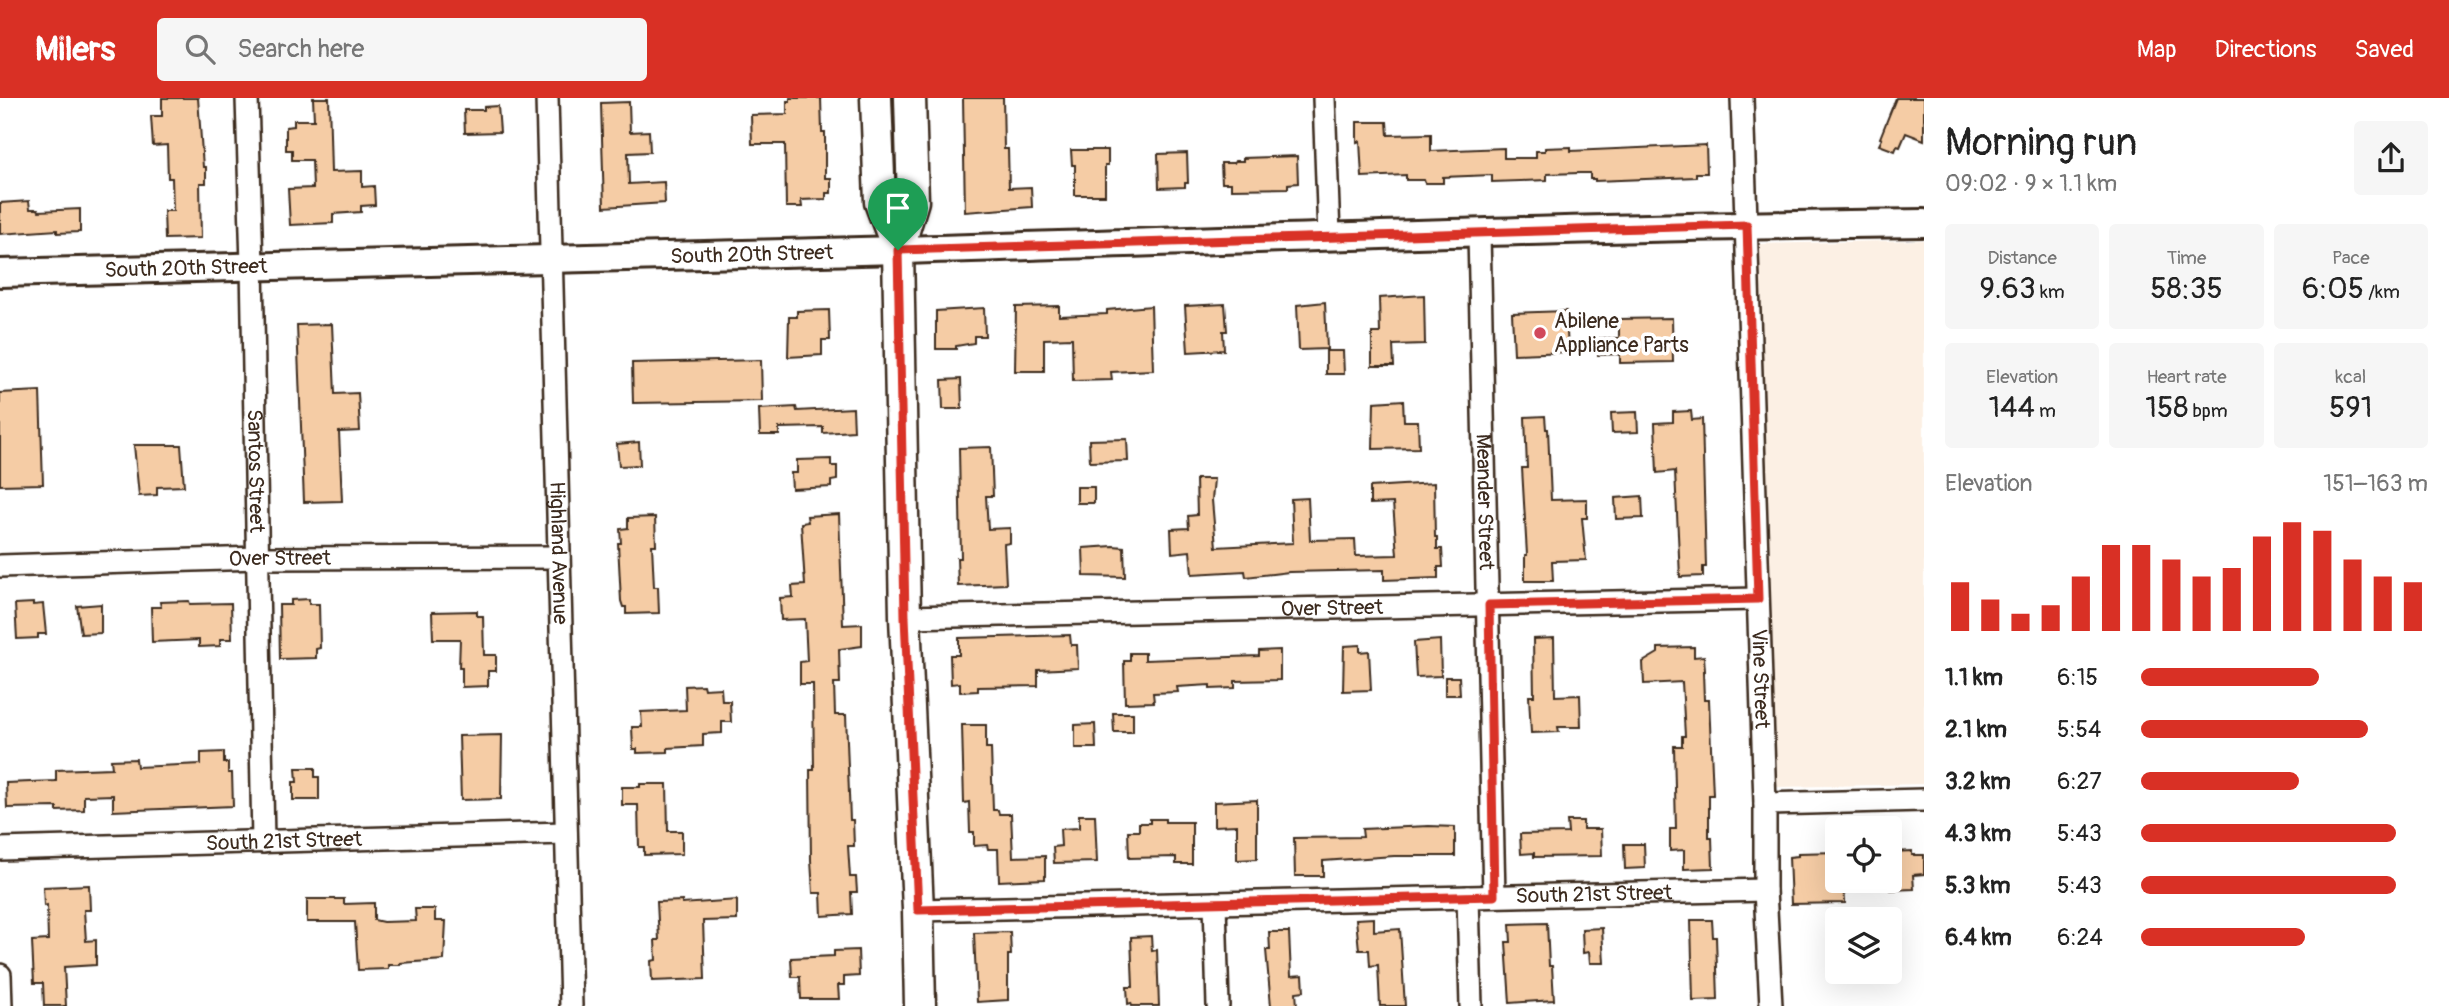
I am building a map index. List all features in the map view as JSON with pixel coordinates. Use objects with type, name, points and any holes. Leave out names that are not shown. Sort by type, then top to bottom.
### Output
[{"type":"main road","points":[[876,98],[880,202],[898,250]]},
{"type":"main road","points":[[910,98],[913,201],[898,250],[905,617],[920,1006]]},
{"type":"street","name":"Santos Street","points":[[247,98],[263,842]]},
{"type":"street","name":"Highland Avenue","points":[[547,98],[571,1006]]},
{"type":"street","points":[[1324,98],[1329,236]]},
{"type":"street","name":"Vine Street","points":[[1742,98],[1765,804],[1765,890],[1771,1006]]},
{"type":"street","name":"South 20th Street","points":[[0,274],[1329,236],[1924,223]]},
{"type":"street","name":"Meander Street","points":[[1479,234],[1494,896]]},
{"type":"street","name":"Over Street","points":[[0,566],[258,558],[559,557]]},
{"type":"street","name":"Over Street","points":[[905,617],[1758,599]]},
{"type":"street","points":[[1765,804],[1924,800]]},
{"type":"street","name":"South 21st Street","points":[[0,849],[566,833]]},
{"type":"street","name":"South 21st Street","points":[[918,910],[1765,890]]},
{"type":"street","points":[[1468,897],[1471,1006]]},
{"type":"street","points":[[1215,903],[1218,1006]]},
{"type":"street","points":[[0,975],[1,1006]]},
{"type":"shaded area","points":[[1924,240],[1924,784],[1777,787],[1758,244]]},
{"type":"building","points":[[162,98],[198,98],[203,167],[206,167],[206,183],[200,183],[201,238],[165,239],[164,211],[173,211],[172,178],[168,178],[167,145],[153,146],[151,116],[162,116]]},
{"type":"building","points":[[313,98],[329,98],[331,172],[362,171],[362,187],[374,186],[375,205],[361,206],[361,212],[333,214],[333,223],[290,225],[288,189],[313,188],[312,160],[292,160],[292,150],[286,150],[286,127],[294,126],[294,120],[314,120]]},
{"type":"building","points":[[790,98],[821,98],[822,132],[825,132],[825,178],[831,178],[831,193],[826,193],[826,199],[801,200],[802,207],[786,207],[785,144],[752,144],[751,115],[787,114],[787,101],[790,101]]},
{"type":"building","points":[[963,98],[1003,98],[1004,149],[1008,149],[1009,188],[1031,187],[1032,207],[965,212]]},
{"type":"building","points":[[1896,98],[1924,98],[1924,140],[1906,133],[1900,147],[1897,146],[1895,151],[1879,145]]},
{"type":"building","points":[[629,102],[630,132],[649,131],[650,152],[628,153],[629,184],[664,182],[665,203],[604,207],[601,103]]},
{"type":"building","points":[[498,106],[500,132],[465,133],[464,110],[484,110],[484,107]]},
{"type":"building","points":[[1357,122],[1387,122],[1388,135],[1431,134],[1431,151],[1504,148],[1504,158],[1536,158],[1536,151],[1545,151],[1545,148],[1571,147],[1571,151],[1706,145],[1707,173],[1696,173],[1696,177],[1595,181],[1590,179],[1590,173],[1547,174],[1547,180],[1492,182],[1492,175],[1443,177],[1443,183],[1406,180],[1406,175],[1362,177]]},
{"type":"building","points":[[1071,150],[1108,150],[1105,195],[1075,195],[1075,165],[1072,165]]},
{"type":"building","points":[[1187,153],[1188,183],[1185,183],[1185,187],[1159,188],[1158,154]]},
{"type":"building","points":[[1297,156],[1298,183],[1288,184],[1288,188],[1231,189],[1231,183],[1222,183],[1221,163],[1243,161],[1243,158]]},
{"type":"building","points":[[29,201],[30,209],[39,211],[80,209],[80,232],[57,233],[57,230],[0,234],[0,203]]},
{"type":"building","points":[[1424,295],[1425,344],[1393,345],[1394,366],[1372,366],[1372,333],[1380,333],[1379,298]]},
{"type":"building","points":[[1325,302],[1327,349],[1299,350],[1297,305]]},
{"type":"building","points":[[1225,304],[1227,331],[1223,331],[1224,350],[1188,352],[1185,306]]},
{"type":"building","points":[[1059,306],[1059,316],[1107,314],[1107,310],[1151,306],[1153,370],[1111,372],[1112,380],[1073,381],[1072,338],[1044,339],[1044,371],[1015,371],[1016,307]]},
{"type":"building","points":[[984,308],[985,336],[974,336],[974,343],[956,346],[956,349],[936,349],[936,311]]},
{"type":"building","points":[[829,310],[830,340],[822,340],[822,355],[788,357],[789,317],[797,317],[797,311]]},
{"type":"building","name":"Abilene Appliance Parts","points":[[1566,311],[1568,352],[1514,354],[1512,313]]},
{"type":"building","points":[[1672,318],[1673,362],[1620,363],[1620,354],[1598,355],[1598,338],[1619,338],[1619,319]]},
{"type":"building","points":[[332,324],[335,394],[358,393],[360,431],[339,432],[342,501],[304,502],[297,325]]},
{"type":"building","points":[[1326,351],[1343,351],[1344,374],[1326,374]]},
{"type":"building","points":[[761,360],[762,401],[633,403],[632,363]]},
{"type":"building","points":[[961,379],[962,409],[943,409],[942,380]]},
{"type":"building","points":[[40,391],[43,484],[0,485],[0,393]]},
{"type":"building","points":[[1403,400],[1404,421],[1418,421],[1419,448],[1373,449],[1374,402]]},
{"type":"building","points":[[796,407],[797,411],[853,408],[854,431],[823,433],[823,427],[779,428],[779,435],[760,435],[759,409]]},
{"type":"building","points":[[1691,411],[1692,420],[1702,419],[1706,567],[1703,567],[1703,576],[1680,577],[1675,471],[1657,473],[1655,423],[1673,422],[1673,412]]},
{"type":"building","points":[[1637,412],[1638,432],[1612,433],[1611,413]]},
{"type":"building","points":[[1545,416],[1551,500],[1587,499],[1587,518],[1582,518],[1586,560],[1552,561],[1553,581],[1525,581],[1527,555],[1522,468],[1527,468],[1525,417]]},
{"type":"building","points":[[1127,439],[1128,461],[1090,462],[1089,440]]},
{"type":"building","points":[[639,442],[640,465],[619,466],[617,444]]},
{"type":"building","points":[[134,445],[181,445],[184,486],[157,487],[157,495],[139,496]]},
{"type":"building","points":[[991,447],[993,496],[986,496],[988,529],[1010,528],[1010,543],[1004,544],[1006,584],[958,586],[957,558],[961,558],[959,448]]},
{"type":"building","points":[[831,459],[831,466],[837,466],[837,480],[831,481],[831,487],[792,489],[791,473],[797,473],[797,460]]},
{"type":"building","points":[[1196,479],[1214,479],[1212,500],[1216,547],[1293,543],[1291,499],[1308,498],[1310,540],[1355,539],[1356,556],[1397,555],[1393,503],[1370,504],[1370,487],[1434,483],[1435,537],[1437,549],[1442,549],[1443,567],[1438,567],[1438,578],[1384,580],[1384,570],[1289,572],[1246,577],[1245,571],[1192,574],[1190,551],[1172,553],[1171,529],[1189,528],[1188,516],[1197,515]]},
{"type":"building","points":[[1077,487],[1094,487],[1094,503],[1077,503]]},
{"type":"building","points":[[1642,496],[1643,518],[1616,519],[1615,498]]},
{"type":"building","points":[[839,514],[843,625],[862,624],[862,646],[839,649],[840,683],[834,683],[835,715],[846,715],[850,820],[853,820],[854,846],[848,846],[850,877],[856,877],[857,892],[851,892],[852,914],[822,916],[821,893],[813,893],[811,860],[813,684],[800,684],[800,662],[807,661],[805,619],[781,620],[780,598],[793,597],[792,586],[805,585],[801,523],[808,522],[807,516]]},
{"type":"building","points":[[655,517],[656,545],[652,545],[654,587],[658,587],[659,613],[626,614],[626,607],[623,607],[621,601],[618,543],[621,543],[620,529],[628,528],[628,518]]},
{"type":"building","points":[[1124,547],[1125,577],[1084,576],[1083,548]]},
{"type":"building","points":[[309,599],[309,604],[319,604],[320,648],[316,649],[316,658],[280,659],[279,605],[291,605],[291,600]]},
{"type":"building","points":[[189,601],[190,604],[231,603],[232,639],[220,639],[220,646],[199,647],[199,640],[152,642],[151,607],[161,607],[160,602]]},
{"type":"building","points":[[15,604],[43,604],[46,634],[38,634],[38,638],[17,639]]},
{"type":"building","points":[[101,604],[101,633],[81,634],[77,606]]},
{"type":"building","points":[[477,611],[477,616],[483,616],[484,655],[496,655],[496,671],[488,671],[488,686],[462,687],[462,668],[459,668],[460,639],[433,639],[432,612]]},
{"type":"building","points":[[1070,635],[1071,645],[1077,645],[1078,668],[1038,670],[1038,686],[978,687],[978,691],[960,692],[960,683],[951,684],[950,655],[959,655],[959,638]]},
{"type":"building","points":[[1554,638],[1555,696],[1580,695],[1581,727],[1558,727],[1559,732],[1531,733],[1529,696],[1534,696],[1533,639]]},
{"type":"building","points":[[1440,640],[1441,676],[1416,677],[1414,642]]},
{"type":"building","points":[[1360,645],[1360,652],[1369,651],[1371,690],[1343,691],[1344,646]]},
{"type":"building","points":[[1694,647],[1694,657],[1704,656],[1704,700],[1709,700],[1713,795],[1709,795],[1709,838],[1712,838],[1713,868],[1684,869],[1684,850],[1670,851],[1670,829],[1676,829],[1674,746],[1682,746],[1682,736],[1685,736],[1682,682],[1644,684],[1643,662],[1658,653],[1658,648]]},
{"type":"building","points":[[1280,650],[1280,680],[1235,681],[1235,688],[1210,689],[1210,685],[1177,687],[1178,692],[1153,693],[1154,702],[1125,703],[1124,661],[1130,661],[1130,653],[1145,653],[1145,660],[1259,656],[1259,651]]},
{"type":"building","points":[[1445,677],[1459,677],[1460,695],[1445,695]]},
{"type":"building","points":[[703,685],[704,689],[721,688],[722,701],[730,701],[731,722],[722,722],[722,733],[703,734],[703,746],[668,748],[668,752],[637,753],[637,749],[633,749],[632,727],[642,727],[641,712],[686,710],[685,686]]},
{"type":"building","points":[[1113,713],[1133,713],[1133,732],[1114,732]]},
{"type":"building","points":[[1095,724],[1096,748],[1075,748],[1075,725]]},
{"type":"building","points":[[962,725],[986,725],[986,748],[991,748],[993,810],[998,810],[999,814],[1011,814],[1013,857],[1045,856],[1045,879],[999,881],[998,849],[988,849],[987,845],[974,846],[974,832],[970,832],[969,802],[964,803]]},
{"type":"building","points":[[502,735],[501,799],[461,800],[459,736]]},
{"type":"building","points":[[224,752],[224,763],[228,763],[228,773],[232,773],[233,806],[113,811],[113,795],[84,796],[84,810],[57,811],[57,807],[7,808],[6,783],[56,781],[56,770],[112,768],[111,760],[136,759],[137,767],[201,764],[201,753]]},
{"type":"building","points":[[296,768],[315,768],[315,777],[319,777],[319,800],[293,800],[293,782],[297,782]]},
{"type":"building","points":[[640,784],[667,784],[668,831],[682,831],[682,854],[644,855],[644,847],[639,847],[638,805],[622,805],[622,787],[640,787]]},
{"type":"building","points":[[1257,800],[1257,859],[1237,860],[1237,825],[1214,826],[1214,802]]},
{"type":"building","points":[[1079,815],[1095,815],[1097,862],[1054,863],[1053,847],[1061,846],[1060,829],[1079,828]]},
{"type":"building","points":[[1150,819],[1192,822],[1192,864],[1176,864],[1176,857],[1129,858],[1128,831],[1139,831],[1139,823],[1150,823]]},
{"type":"building","points":[[1567,821],[1583,821],[1583,829],[1601,829],[1602,856],[1534,857],[1534,853],[1521,854],[1520,834],[1568,833]]},
{"type":"building","points":[[1455,827],[1455,856],[1394,856],[1323,861],[1323,876],[1295,876],[1294,838],[1363,837],[1362,829]]},
{"type":"building","points":[[1624,844],[1644,844],[1645,868],[1625,869]]},
{"type":"building","points":[[1825,852],[1825,893],[1845,893],[1845,903],[1791,904],[1789,857],[1798,856],[1798,853]]},
{"type":"building","points":[[1902,852],[1924,855],[1924,874],[1913,875],[1914,889],[1902,890]]},
{"type":"building","points":[[89,885],[90,910],[84,910],[86,941],[96,940],[96,965],[64,967],[66,1006],[44,1006],[43,983],[34,983],[32,941],[48,940],[47,905],[44,906],[43,887]]},
{"type":"building","points":[[307,899],[344,899],[344,904],[374,903],[374,920],[383,922],[416,921],[415,909],[435,909],[435,921],[446,921],[444,960],[400,963],[388,965],[388,969],[358,970],[355,922],[307,922]]},
{"type":"building","points":[[737,900],[737,920],[703,921],[705,979],[652,981],[651,961],[656,960],[655,940],[659,940],[657,902],[682,901],[682,904]]},
{"type":"building","points":[[1374,918],[1374,931],[1400,929],[1405,1006],[1380,1006],[1378,965],[1370,966],[1369,950],[1359,950],[1356,919]]},
{"type":"building","points":[[1691,920],[1712,920],[1713,937],[1716,937],[1718,1000],[1693,1001]]},
{"type":"building","points":[[1547,923],[1554,1000],[1510,1003],[1506,942],[1511,942],[1510,924]]},
{"type":"building","points":[[1602,928],[1604,963],[1590,963],[1589,952],[1583,953],[1582,929]]},
{"type":"building","points":[[1010,932],[1008,1000],[977,1002],[974,933]]},
{"type":"building","points":[[1269,932],[1289,932],[1291,976],[1303,975],[1304,991],[1296,992],[1297,1006],[1271,1006],[1266,950],[1270,950]]},
{"type":"building","points":[[1151,936],[1152,951],[1157,950],[1159,1006],[1132,1006],[1131,1003],[1128,1004],[1127,987],[1133,987],[1131,937]]},
{"type":"building","points":[[858,950],[859,976],[844,977],[844,985],[838,985],[839,999],[801,999],[800,977],[792,977],[791,958],[834,956],[834,951]]},
{"type":"place","name":"Abilene Appliance Parts","points":[[1540,333]]},
{"type":"route","points":[[1747,225],[1758,599],[1489,605],[1494,896],[918,910],[905,617],[898,250],[1747,225]]}]
